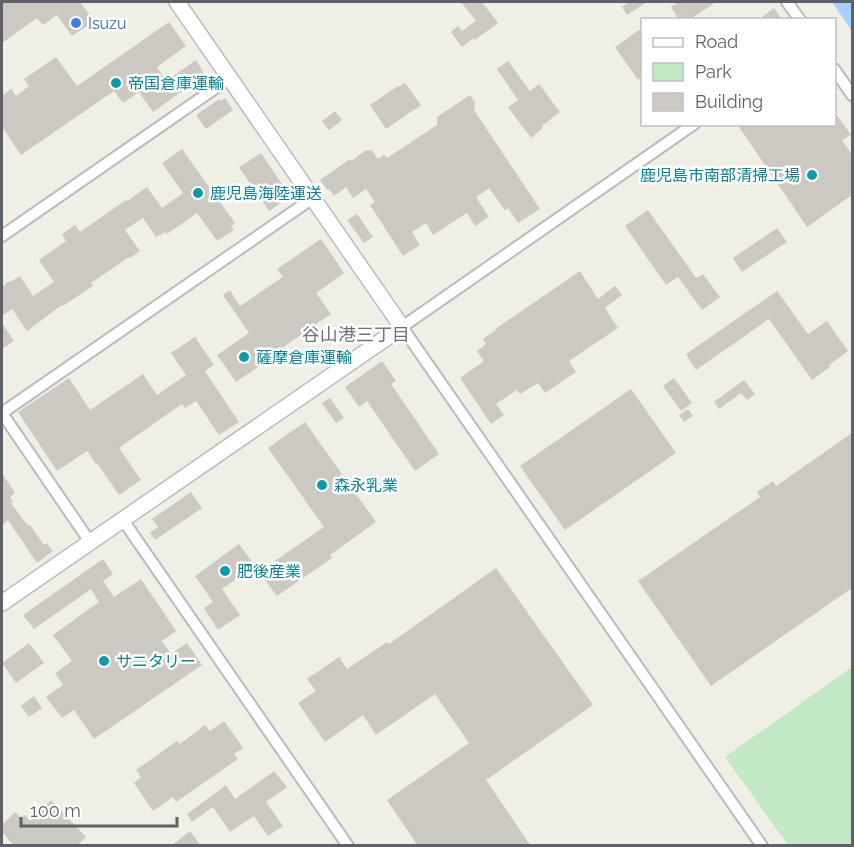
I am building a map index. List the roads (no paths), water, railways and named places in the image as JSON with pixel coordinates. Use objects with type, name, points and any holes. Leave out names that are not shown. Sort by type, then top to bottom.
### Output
[{"type":"street","points":[[177,2],[762,846]]},
{"type":"street","points":[[788,2],[799,18]]},
{"type":"street","points":[[836,72],[852,95]]},
{"type":"street","points":[[2,236],[230,78]]},
{"type":"street","points":[[2,603],[691,126]]},
{"type":"street","points":[[90,542],[2,413],[313,198]]},
{"type":"street","points":[[123,519],[348,846]]},
{"type":"water","points":[[832,2],[852,2],[852,31]]},
{"type":"place","name":"Isuzu","points":[[76,23]]},
{"type":"place","name":"帝国倉庫運輸","points":[[116,83]]},
{"type":"place","name":"鹿児島市南部清掃工場","points":[[812,175]]},
{"type":"place","name":"鹿児島海陸運送","points":[[198,193]]},
{"type":"place","name":"薩摩倉庫運輸","points":[[244,357]]},
{"type":"place","name":"森永乳業","points":[[322,485]]},
{"type":"place","name":"肥後産業","points":[[225,571]]},
{"type":"place","name":"サニタリー","points":[[104,661]]},
{"type":"district","name":"谷山港三丁目","points":[[356,335]]}]
